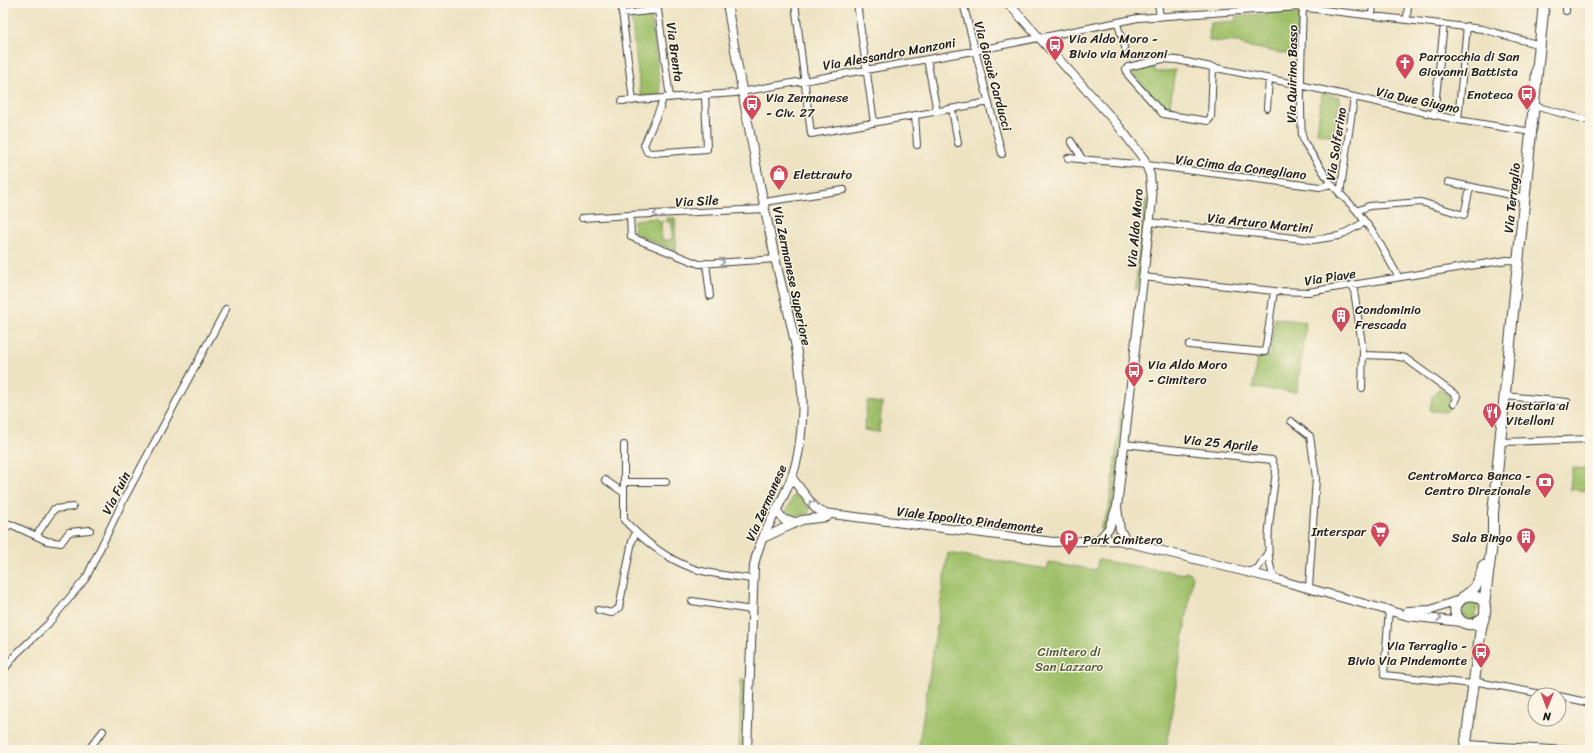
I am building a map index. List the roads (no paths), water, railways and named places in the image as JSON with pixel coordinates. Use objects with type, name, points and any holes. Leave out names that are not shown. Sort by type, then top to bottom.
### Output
[{"type":"main road","name":"Via Terraglio","points":[[1461,598],[1472,590],[1480,578],[1493,513],[1506,396],[1544,3]]},
{"type":"main road","name":"Via Terraglio","points":[[1484,604],[1493,536],[1493,513]]},
{"type":"main road","points":[[1466,747],[1473,679],[1486,610],[1484,604],[1478,596],[1473,595],[1461,598],[1456,609],[1456,614],[1474,636],[1472,662],[1473,679]]},
{"type":"main road","points":[[1463,623],[1474,624],[1484,617]]},
{"type":"street","points":[[621,3],[633,101]]},
{"type":"street","name":"Via Brenta","points":[[657,3],[670,98]]},
{"type":"street","name":"Via Zermanese Superiore","points":[[727,3],[764,206],[803,389]]},
{"type":"street","points":[[795,3],[811,134],[989,102]]},
{"type":"street","points":[[857,3],[874,123]]},
{"type":"street","name":"Via Giosuè Carducci","points":[[963,3],[1002,154]]},
{"type":"street","name":"Via Aldo Moro","points":[[1008,3],[1117,124],[1147,166],[1152,191],[1117,507]]},
{"type":"street","points":[[1158,3],[1160,16]]},
{"type":"street","points":[[1245,3],[1245,11]]},
{"type":"street","points":[[1372,16],[1373,3]]},
{"type":"street","points":[[1407,19],[1408,3]]},
{"type":"street","points":[[1566,3],[1566,11]]},
{"type":"street","name":"Via Alessandro Manzoni","points":[[622,101],[742,91],[976,50],[1116,22],[1160,16],[1245,11],[1303,5],[1372,16],[1466,26],[1499,33],[1540,45]]},
{"type":"street","name":"Via Quirino Basso","points":[[1303,5],[1304,31],[1300,58],[1300,85],[1302,136],[1304,142],[1331,184],[1357,211],[1365,222],[1383,249],[1398,276]]},
{"type":"street","name":"Via Brenta","points":[[622,14],[658,10]]},
{"type":"street","points":[[1116,22],[1125,48]]},
{"type":"street","points":[[1434,115],[1444,24]]},
{"type":"street","points":[[1458,120],[1466,26]]},
{"type":"street","points":[[927,59],[937,112]]},
{"type":"street","name":"Via Due Giugno","points":[[1213,68],[1212,117],[1208,121],[1163,114],[1128,75],[1126,69],[1128,66],[1163,60],[1177,60],[1300,85],[1458,120],[1532,132]]},
{"type":"street","points":[[1267,108],[1269,79]]},
{"type":"street","points":[[663,98],[644,145],[648,152],[652,153],[707,148],[705,95]]},
{"type":"street","name":"Via Solferino","points":[[1340,194],[1354,98]]},
{"type":"street","points":[[1534,106],[1590,121]]},
{"type":"street","points":[[952,109],[958,143]]},
{"type":"street","points":[[915,116],[917,144]]},
{"type":"street","points":[[1071,141],[1083,160]]},
{"type":"street","name":"Via Cima da Conegliano","points":[[1068,158],[1320,187],[1331,184]]},
{"type":"street","points":[[1448,182],[1525,198]]},
{"type":"street","points":[[1357,211],[1369,206],[1421,202],[1464,215],[1469,192],[1472,187]]},
{"type":"street","name":"Via Sile","points":[[582,218],[764,206],[844,190]]},
{"type":"street","points":[[630,215],[631,236],[699,264],[776,259]]},
{"type":"street","name":"Via Arturo Martini","points":[[1149,222],[1313,240],[1338,236],[1365,222]]},
{"type":"street","name":"Via Piave","points":[[1143,276],[1274,291],[1308,292],[1398,276],[1508,260],[1519,261]]},
{"type":"street","points":[[706,264],[710,296]]},
{"type":"street","points":[[1353,284],[1364,355],[1362,388]]},
{"type":"street","points":[[1189,345],[1265,352],[1274,291]]},
{"type":"street","name":"Via Fuin","points":[[3,671],[16,654],[48,624],[86,578],[125,497],[226,310]]},
{"type":"street","points":[[1364,355],[1400,356],[1413,362],[1457,396],[1454,403]]},
{"type":"street","name":"Via Zermanese","points":[[747,750],[755,560],[762,539],[792,478],[798,454],[802,420],[803,389]]},
{"type":"street","points":[[1506,396],[1567,402]]},
{"type":"street","points":[[1291,421],[1310,436],[1316,478],[1310,588]]},
{"type":"street","points":[[1501,442],[1590,439]]},
{"type":"street","name":"Via 25 Aprile","points":[[1124,444],[1272,460],[1276,471],[1268,552],[1270,566],[1275,579]]},
{"type":"street","points":[[624,445],[624,520],[636,532],[671,558],[692,568],[753,579]]},
{"type":"street","name":"Viale Ippolito Pindemonte","points":[[792,478],[817,510],[838,516],[1053,542],[1114,540],[1250,572],[1423,618],[1446,619],[1463,623]]},
{"type":"street","points":[[605,480],[624,493]]},
{"type":"street","points":[[624,482],[666,482]]},
{"type":"street","points":[[36,536],[54,509],[73,507]]},
{"type":"street","points":[[1099,540],[1109,528],[1117,507]]},
{"type":"street","points":[[1109,528],[1109,533],[1114,540],[1119,536],[1120,530],[1117,507]]},
{"type":"street","points":[[776,510],[784,520],[798,522]]},
{"type":"street","name":"Viale Ippolito Pindemonte","points":[[762,539],[798,522],[815,517],[838,516]]},
{"type":"street","points":[[3,532],[10,524],[47,541],[61,543],[69,532],[90,530]]},
{"type":"street","points":[[1120,530],[1128,543]]},
{"type":"street","points":[[598,610],[612,613],[619,608],[632,541],[636,532]]},
{"type":"street","name":"Via 25 Aprile","points":[[1250,572],[1258,568],[1268,552]]},
{"type":"street","name":"Viale Ippolito Pindemonte","points":[[1389,609],[1422,612],[1442,607],[1461,598]]},
{"type":"street","points":[[692,601],[752,610]]},
{"type":"street","points":[[1389,609],[1384,675],[1473,679],[1527,691]]},
{"type":"street","points":[[1567,698],[1590,703]]},
{"type":"street","points":[[88,750],[103,730]]},
{"type":"street","points":[[1466,747],[1568,750]]},
{"type":"place","name":"Via Aldo Moro - Bivio via Manzoni","points":[[1055,62]]},
{"type":"place","name":"Parrocchia di San Giovanni Battista","points":[[1405,80]]},
{"type":"place","name":"Enoteca","points":[[1527,111]]},
{"type":"place","name":"Via Zermanese - Civ. 27","points":[[752,121]]},
{"type":"place","name":"Elettrauto","points":[[779,191]]},
{"type":"place","name":"Condominio Frescada","points":[[1341,333]]},
{"type":"place","name":"Via Aldo Moro - Cimitero","points":[[1134,388]]},
{"type":"place","name":"Hostaria ai Vitelloni","points":[[1492,429]]},
{"type":"place","name":"CentroMarca Banca - Centro Direzionale","points":[[1545,499]]},
{"type":"place","name":"Interspar","points":[[1380,548]]},
{"type":"place","name":"Sala Bingo","points":[[1526,554]]},
{"type":"place","name":"Park Cimitero","points":[[1069,556]]},
{"type":"place","name":"Via Terraglio - Bivio Via Pindemonte","points":[[1481,669]]},
{"type":"park label","name":"Cimitero di San Lazzaro","points":[[1069,658]]}]
